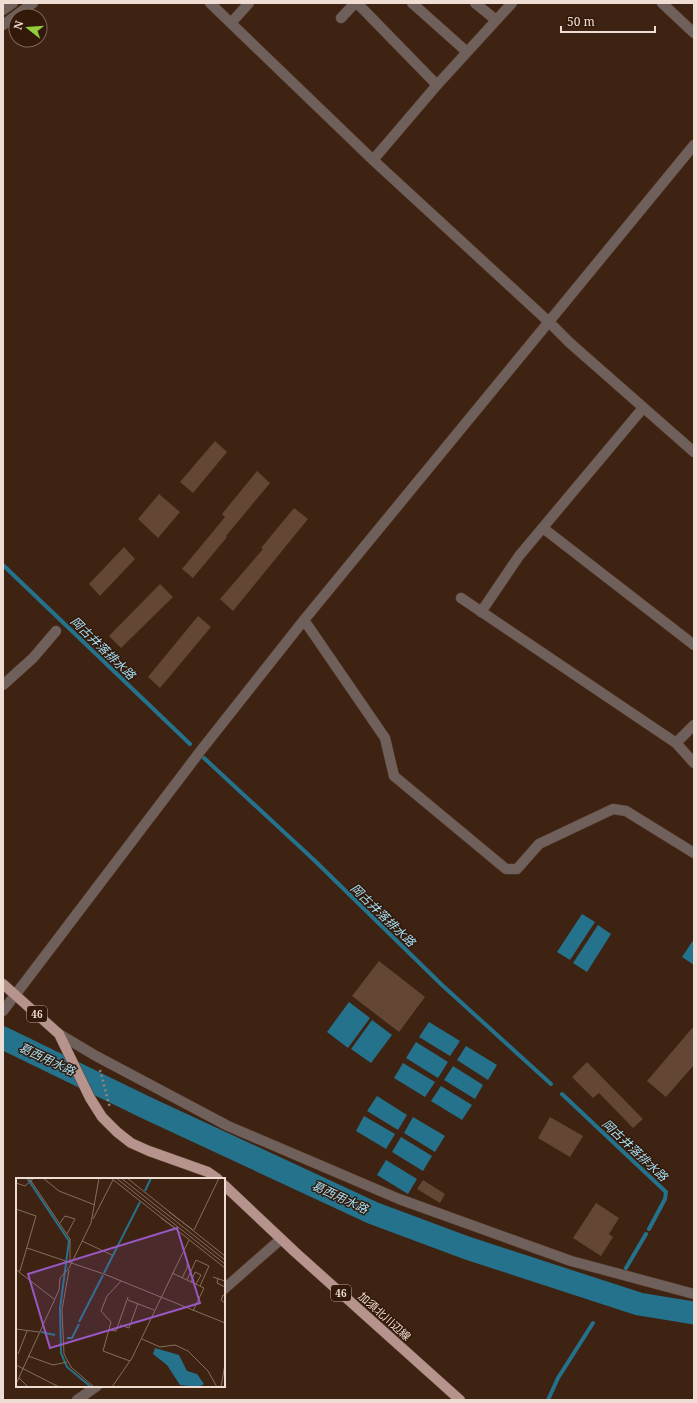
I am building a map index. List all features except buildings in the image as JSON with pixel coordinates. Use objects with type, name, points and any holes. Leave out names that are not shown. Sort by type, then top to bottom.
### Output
[{"type":"main road","name":"46","points":[[3,984],[59,1034],[90,1098],[102,1117],[117,1132],[132,1143],[149,1151],[208,1172],[217,1178]]},
{"type":"main road","name":"加須北川辺線","points":[[225,1186],[460,1400]]},
{"type":"street","points":[[3,10],[13,3]]},
{"type":"street","points":[[3,25],[33,3]]},
{"type":"street","points":[[210,3],[373,160],[570,343],[694,452]]},
{"type":"street","points":[[231,23],[249,3]]},
{"type":"street","points":[[341,18],[356,3],[437,85]]},
{"type":"street","points":[[412,3],[467,52]]},
{"type":"street","points":[[475,3],[496,20]]},
{"type":"street","points":[[373,160],[437,85],[512,3]]},
{"type":"street","points":[[662,3],[694,33]]},
{"type":"street","points":[[3,1010],[199,753],[304,620],[694,145]]},
{"type":"street","points":[[481,612],[519,556],[643,408]]},
{"type":"street","points":[[543,528],[694,646]]},
{"type":"street","points":[[461,598],[676,743],[694,763]]},
{"type":"street","points":[[304,620],[385,738],[394,776],[506,870],[517,869],[539,844],[613,810],[626,810],[693,848]]},
{"type":"street","points":[[3,685],[33,658],[56,631]]},
{"type":"street","points":[[676,743],[694,725]]},
{"type":"street","points":[[59,1034],[96,1056],[228,1126],[399,1199],[571,1261],[694,1294]]},
{"type":"street","points":[[225,1288],[281,1238]]},
{"type":"street","points":[[77,1400],[96,1387]]},
{"type":"path","points":[[96,1056],[110,1108]]},
{"type":"water","points":[[582,914],[595,922],[570,960],[557,952]]},
{"type":"water","points":[[598,925],[611,934],[587,972],[573,963]]},
{"type":"water","points":[[694,939],[694,965],[682,957]]},
{"type":"water","points":[[349,1002],[370,1018],[348,1048],[327,1032]]},
{"type":"water","points":[[372,1020],[392,1035],[371,1063],[351,1049]]},
{"type":"water","points":[[429,1022],[460,1041],[450,1056],[419,1037]]},
{"type":"water","points":[[416,1042],[448,1062],[438,1078],[406,1058]]},
{"type":"water","points":[[466,1046],[497,1065],[488,1080],[457,1060]]},
{"type":"water","points":[[403,1063],[435,1082],[425,1097],[394,1078]]},
{"type":"water","points":[[453,1066],[483,1085],[475,1099],[444,1080]]},
{"type":"water","points":[[441,1086],[472,1105],[462,1120],[431,1101]]},
{"type":"water","points":[[377,1096],[407,1115],[398,1130],[367,1111]]},
{"type":"water","points":[[364,1116],[395,1134],[386,1149],[356,1131]]},
{"type":"water","points":[[413,1117],[445,1136],[435,1152],[404,1133]]},
{"type":"water","points":[[401,1137],[432,1156],[423,1171],[392,1152]]},
{"type":"water","points":[[386,1160],[417,1179],[408,1194],[377,1175]]},
{"type":"waterway","name":"岡古井落排水路","points":[[3,565],[190,744]]},
{"type":"waterway","name":"岡古井落排水路","points":[[204,758],[313,859],[442,985],[551,1084]]},
{"type":"waterway","name":"葛西用水路","points":[[3,1038],[149,1109],[373,1213],[467,1248],[639,1304],[694,1313]]},
{"type":"waterway","name":"岡古井落排水路","points":[[562,1094],[666,1192],[665,1199],[649,1229]]},
{"type":"waterway","name":"岡古井落排水路","points":[[626,1268],[646,1234]]},
{"type":"waterway","name":"岡古井落排水路","points":[[548,1400],[558,1378],[593,1323]]}]
